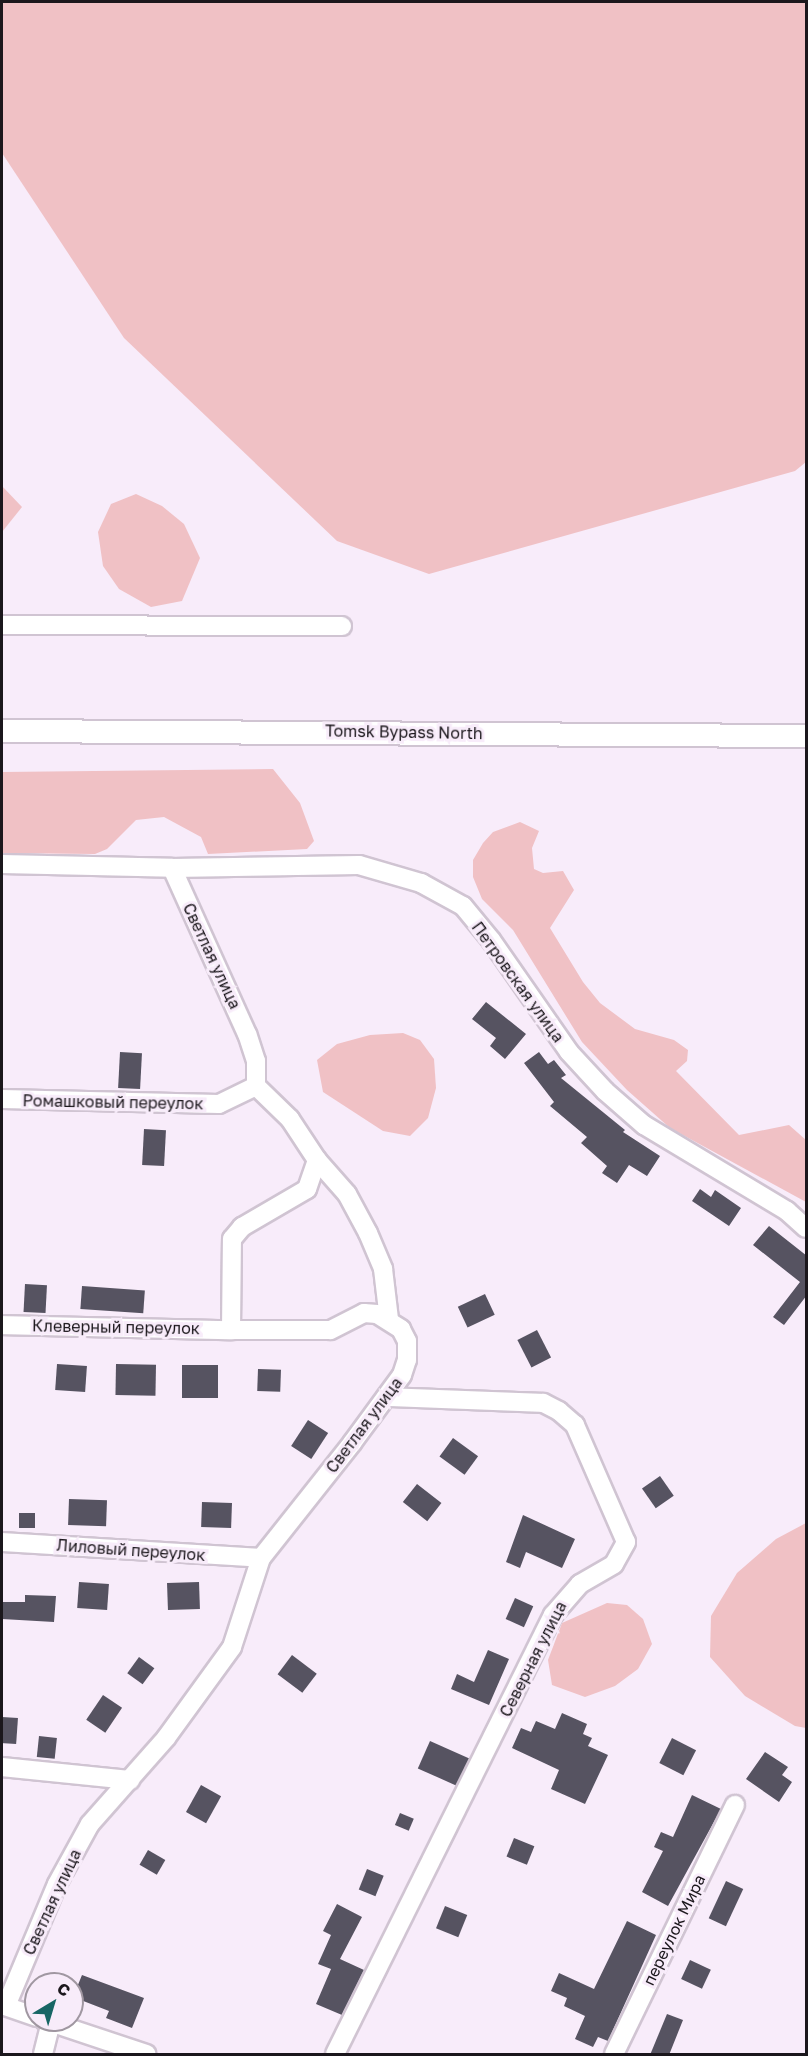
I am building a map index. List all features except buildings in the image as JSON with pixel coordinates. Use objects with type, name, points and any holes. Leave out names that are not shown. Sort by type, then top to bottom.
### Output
[{"type":"main road","name":"Tomsk Bypass North","points":[[2,731],[807,736]]},
{"type":"street","points":[[2,626],[342,626]]},
{"type":"street","name":"Петровская улица","points":[[2,864],[172,868],[358,865],[421,883],[463,906],[491,940],[569,1052],[605,1091],[644,1125],[787,1211],[807,1228]]},
{"type":"street","name":"Светлая улица","points":[[172,868],[247,1034],[256,1061],[256,1086]]},
{"type":"street","points":[[256,1086],[290,1119],[317,1160],[347,1194],[368,1233],[383,1269],[389,1319],[364,1313],[330,1330],[231,1330],[232,1239],[242,1227],[307,1189],[317,1160]]},
{"type":"street","name":"Ромашковый переулок","points":[[2,1099],[219,1104],[256,1086]]},
{"type":"street","name":"Светлая улица","points":[[4,2006],[57,1884],[90,1824],[130,1780],[232,1647],[261,1558],[402,1375],[407,1341],[389,1319]]},
{"type":"street","name":"Клеверный переулок","points":[[2,1325],[231,1330]]},
{"type":"street","name":"Северная улица","points":[[334,2055],[553,1614],[580,1584],[614,1564],[626,1542],[575,1425],[560,1411],[543,1402],[386,1397]]},
{"type":"street","name":"Лиловый переулок","points":[[2,1542],[261,1558]]},
{"type":"street","points":[[2,1767],[130,1780]]},
{"type":"street","name":"переулок Мира","points":[[614,2055],[735,1804]]},
{"type":"street","points":[[4,2006],[24,2013]]},
{"type":"street","points":[[43,2055],[44,2032]]},
{"type":"street","points":[[79,2032],[147,2055]]},
{"type":"shaded area","points":[[2,2],[806,2],[806,462],[795,471],[429,574],[337,541],[124,338],[2,153]]},
{"type":"shaded area","points":[[2,486],[22,507],[2,532]]},
{"type":"shaded area","points":[[136,494],[162,506],[184,524],[200,558],[182,601],[151,607],[119,589],[103,566],[98,532],[111,504]]},
{"type":"shaded area","points":[[273,769],[300,803],[314,841],[307,849],[208,854],[201,837],[164,817],[136,820],[107,849],[95,854],[2,853],[2,772]]},
{"type":"shaded area","points":[[520,822],[539,831],[532,848],[534,869],[543,873],[563,871],[574,890],[550,928],[583,982],[600,1003],[635,1029],[674,1040],[688,1050],[687,1061],[676,1071],[739,1135],[789,1125],[806,1140],[806,1202],[670,1128],[627,1090],[582,1042],[513,930],[482,899],[473,877],[473,860],[483,843],[493,832]]},
{"type":"shaded area","points":[[403,1033],[420,1040],[434,1059],[436,1088],[428,1118],[410,1136],[383,1131],[323,1092],[317,1060],[337,1044],[370,1035]]},
{"type":"shaded area","points":[[806,1523],[806,1728],[795,1726],[745,1696],[710,1657],[711,1616],[737,1573],[776,1539]]},
{"type":"shaded area","points":[[607,1603],[627,1605],[643,1619],[652,1644],[638,1669],[615,1686],[585,1697],[552,1685],[548,1660],[562,1623]]}]
